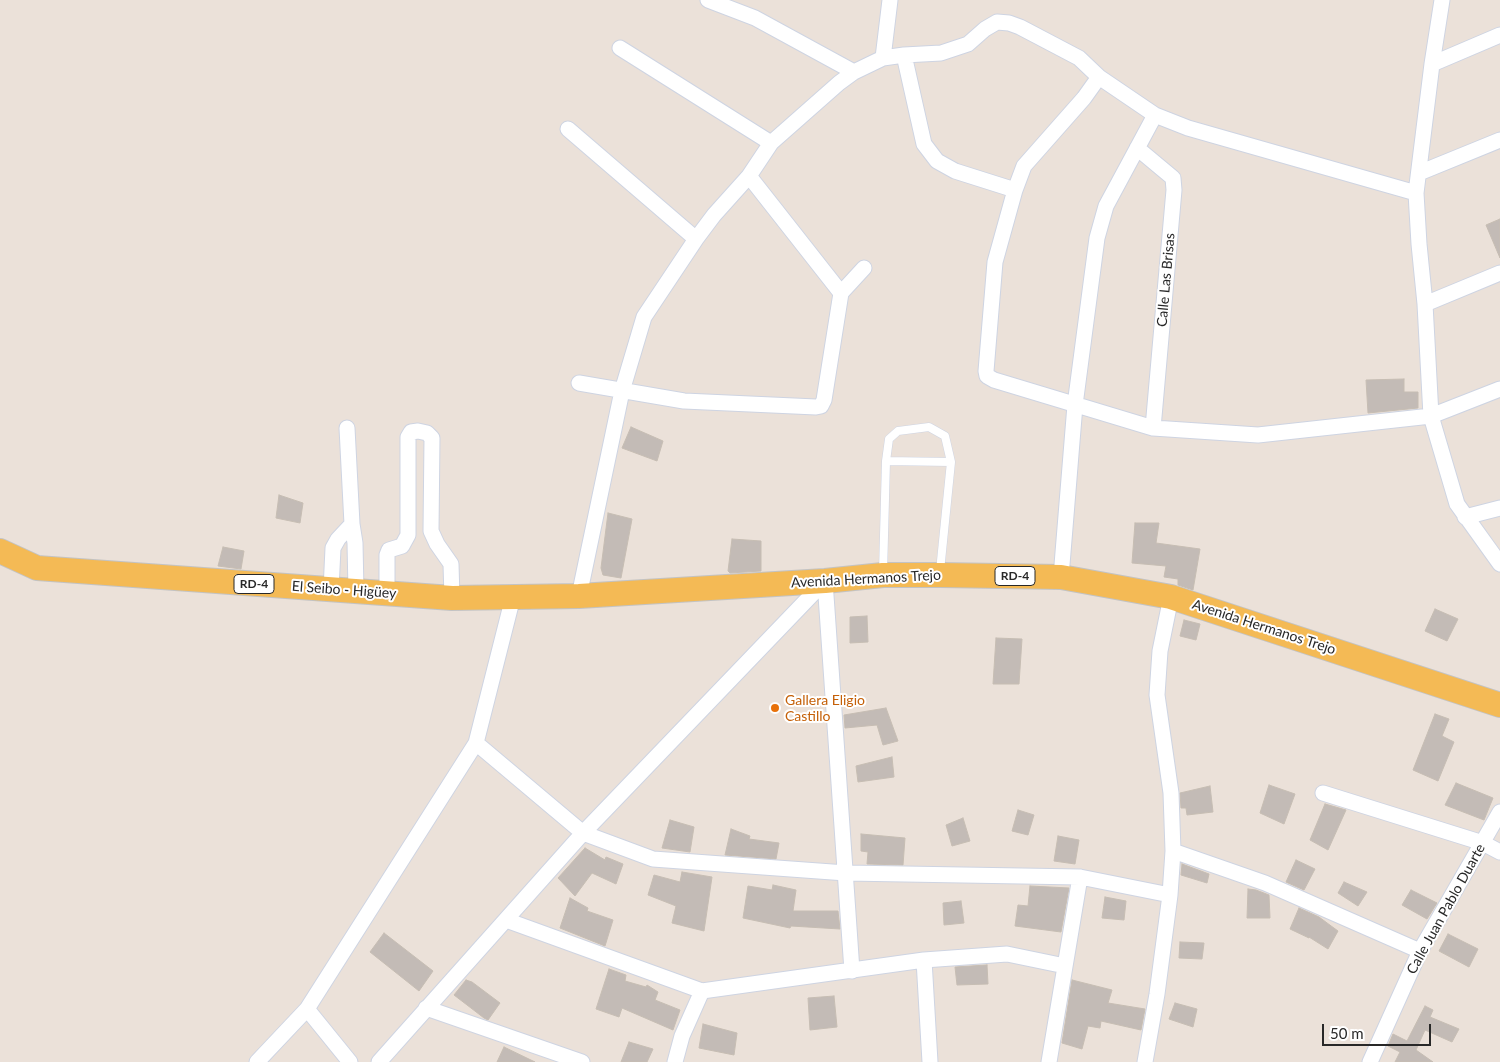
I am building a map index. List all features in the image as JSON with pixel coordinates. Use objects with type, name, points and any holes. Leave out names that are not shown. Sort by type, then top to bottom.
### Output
[{"type":"main road","name":"El Seibo - Higüey","points":[[0,551],[37,568],[452,598],[513,597]]},
{"type":"main road","name":"Avenida Hermanos Trejo","points":[[513,597],[579,596],[825,581],[883,575],[1061,577],[1171,597],[1500,705]]},
{"type":"street","points":[[708,0],[755,18],[854,72]]},
{"type":"street","points":[[883,58],[890,0]]},
{"type":"street","points":[[1442,0],[1416,193],[1425,304],[1431,416],[1457,504],[1500,564]]},
{"type":"street","points":[[579,596],[622,391],[644,317],[696,239],[714,215],[750,176],[771,142],[839,83],[854,72],[883,58],[904,55],[940,54],[968,44],[985,29],[997,22],[1009,23],[1079,58],[1099,77],[1155,115],[1188,128],[1416,193]]},
{"type":"street","points":[[1432,64],[1500,35]]},
{"type":"street","points":[[620,48],[771,142]]},
{"type":"street","points":[[904,55],[924,144],[932,156],[955,171],[1014,190]]},
{"type":"street","points":[[1099,77],[1084,98],[1024,166],[1014,190],[995,262],[987,376],[994,380],[1153,428],[1258,435],[1431,416],[1500,389]]},
{"type":"street","points":[[1061,577],[1075,405],[1097,238],[1106,206],[1155,115]]},
{"type":"street","points":[[568,129],[696,239]]},
{"type":"street","points":[[1419,173],[1500,140]]},
{"type":"street","name":"Calle Las Brisas","points":[[1137,148],[1173,178],[1174,190],[1153,428]]},
{"type":"street","points":[[750,176],[841,293]]},
{"type":"street","points":[[579,383],[684,401],[821,406],[824,400],[841,293],[864,268]]},
{"type":"street","points":[[1425,304],[1500,273]]},
{"type":"street","points":[[347,428],[352,524],[355,543],[356,591]]},
{"type":"street","points":[[387,593],[387,555],[389,550],[402,546],[408,535],[408,437],[411,432],[418,431],[427,433],[432,438],[431,531],[437,544],[451,564],[452,598]]},
{"type":"street","points":[[1465,517],[1500,508]]},
{"type":"street","points":[[332,590],[333,548],[338,538],[352,524]]},
{"type":"street","points":[[409,527],[431,531]]},
{"type":"street","points":[[379,1062],[584,833],[825,581]]},
{"type":"street","points":[[825,581],[852,971]]},
{"type":"street","points":[[257,1062],[307,1008],[476,743],[513,597]]},
{"type":"street","points":[[1145,1062],[1157,994],[1170,895],[1173,851],[1171,793],[1157,694],[1160,651],[1171,597]]},
{"type":"street","points":[[476,743],[584,833],[653,859],[846,873],[1080,877],[1170,895]]},
{"type":"street","points":[[1323,793],[1482,844],[1500,852]]},
{"type":"street","name":"Calle Juan Pablo Duarte","points":[[1370,1062],[1420,951],[1500,812]]},
{"type":"street","points":[[1173,851],[1265,883],[1420,951]]},
{"type":"street","points":[[1049,1062],[1080,877]]},
{"type":"street","points":[[506,920],[702,991],[924,960],[1007,954],[1064,966]]},
{"type":"street","points":[[924,960],[930,1062]]},
{"type":"street","points":[[675,1062],[682,1036],[702,991]]},
{"type":"street","points":[[307,1008],[350,1062]]},
{"type":"street","points":[[426,1008],[582,1062]]},
{"type":"lane","points":[[883,575],[886,461],[889,439],[898,431],[929,427],[946,436],[950,462],[940,575]]},
{"type":"lane","points":[[886,461],[950,462]]},
{"type":"building","points":[[1500,219],[1500,258],[1486,225]]},
{"type":"building","points":[[1404,379],[1404,392],[1418,392],[1418,408],[1368,413],[1366,380]]},
{"type":"building","points":[[631,427],[663,441],[657,461],[622,448]]},
{"type":"building","points":[[279,495],[303,503],[300,523],[276,518]]},
{"type":"building","points":[[608,513],[632,519],[621,578],[603,575],[601,568]]},
{"type":"building","points":[[1135,523],[1159,523],[1156,543],[1200,549],[1193,590],[1178,585],[1178,579],[1164,577],[1166,566],[1132,563]]},
{"type":"building","points":[[732,539],[761,541],[761,571],[730,573],[728,571]]},
{"type":"building","points":[[223,547],[244,551],[241,569],[218,566]]},
{"type":"building","points":[[1435,609],[1458,619],[1447,641],[1425,631]]},
{"type":"building","points":[[867,616],[868,642],[850,643],[850,617]]},
{"type":"building","points":[[1184,620],[1200,624],[1196,640],[1180,636]]},
{"type":"building","points":[[996,638],[1022,639],[1019,684],[993,684]]},
{"type":"building","points":[[886,708],[898,741],[883,745],[877,725],[845,728],[844,715]]},
{"type":"building","points":[[1435,714],[1449,719],[1442,736],[1454,742],[1438,781],[1413,770]]},
{"type":"building","points":[[892,757],[894,777],[858,782],[856,766]]},
{"type":"building","points":[[1456,783],[1493,798],[1484,820],[1445,805]]},
{"type":"building","points":[[1269,785],[1295,794],[1284,824],[1260,813]]},
{"type":"building","points":[[1210,786],[1213,812],[1187,815],[1186,808],[1181,808],[1180,793]]},
{"type":"building","points":[[1325,804],[1346,810],[1328,850],[1310,840]]},
{"type":"building","points":[[1018,810],[1034,815],[1028,835],[1012,831]]},
{"type":"building","points":[[963,818],[970,841],[952,846],[946,825]]},
{"type":"building","points":[[670,820],[694,827],[690,852],[662,848]]},
{"type":"building","points":[[731,829],[750,836],[749,839],[779,843],[776,859],[725,855]]},
{"type":"building","points":[[861,834],[905,838],[903,865],[867,864],[868,852],[861,851]]},
{"type":"building","points":[[1058,836],[1079,840],[1075,864],[1054,861]]},
{"type":"building","points":[[585,848],[605,860],[606,857],[623,864],[616,884],[592,873],[575,896],[558,878]]},
{"type":"building","points":[[1296,860],[1315,869],[1304,890],[1286,882]]},
{"type":"building","points":[[1182,864],[1209,874],[1207,883],[1181,875]]},
{"type":"building","points":[[682,872],[712,877],[704,931],[672,923],[676,906],[648,895],[654,875],[680,882]]},
{"type":"building","points":[[1344,882],[1367,892],[1358,906],[1338,893]]},
{"type":"building","points":[[773,885],[796,890],[793,911],[838,911],[840,929],[791,926],[790,928],[743,918],[748,886],[772,890]]},
{"type":"building","points":[[1030,886],[1069,888],[1061,932],[1015,926],[1018,905],[1028,906]]},
{"type":"building","points":[[1248,889],[1269,895],[1270,918],[1247,918]]},
{"type":"building","points":[[1411,890],[1437,903],[1427,919],[1402,905]]},
{"type":"building","points":[[1105,897],[1126,901],[1124,920],[1102,918]]},
{"type":"building","points":[[570,898],[588,908],[587,911],[613,920],[605,946],[560,928]]},
{"type":"building","points":[[961,901],[964,923],[944,925],[943,903]]},
{"type":"building","points":[[1299,908],[1319,917],[1338,931],[1328,949],[1309,937],[1290,929]]},
{"type":"building","points":[[384,933],[433,971],[419,991],[370,952]]},
{"type":"building","points":[[1448,934],[1478,949],[1469,967],[1439,951]]},
{"type":"building","points":[[1180,942],[1204,943],[1202,959],[1179,958]]},
{"type":"building","points":[[987,965],[988,984],[957,985],[955,967]]},
{"type":"building","points":[[609,969],[626,975],[625,981],[646,987],[647,985],[658,992],[655,1000],[680,1010],[673,1030],[622,1008],[619,1017],[596,1009]]},
{"type":"building","points":[[466,980],[472,982],[500,1003],[488,1020],[454,995]]},
{"type":"building","points":[[1072,980],[1112,990],[1108,1003],[1145,1009],[1141,1030],[1101,1021],[1100,1028],[1088,1026],[1082,1049],[1062,1043]]},
{"type":"building","points":[[834,996],[837,1027],[810,1030],[808,998]]},
{"type":"building","points":[[1175,1003],[1197,1009],[1193,1027],[1169,1019]]},
{"type":"building","points":[[1425,1006],[1433,1010],[1430,1017],[1459,1029],[1452,1042],[1425,1030],[1416,1050],[1433,1062],[1395,1062],[1400,1052],[1388,1046],[1393,1034],[1407,1041]]},
{"type":"building","points":[[703,1024],[737,1033],[734,1055],[699,1048]]},
{"type":"building","points":[[629,1042],[653,1049],[647,1062],[621,1062]]},
{"type":"building","points":[[504,1047],[535,1062],[497,1062]]},
{"type":"place","name":"Gallera Eligio Castillo","points":[[775,708]]}]
